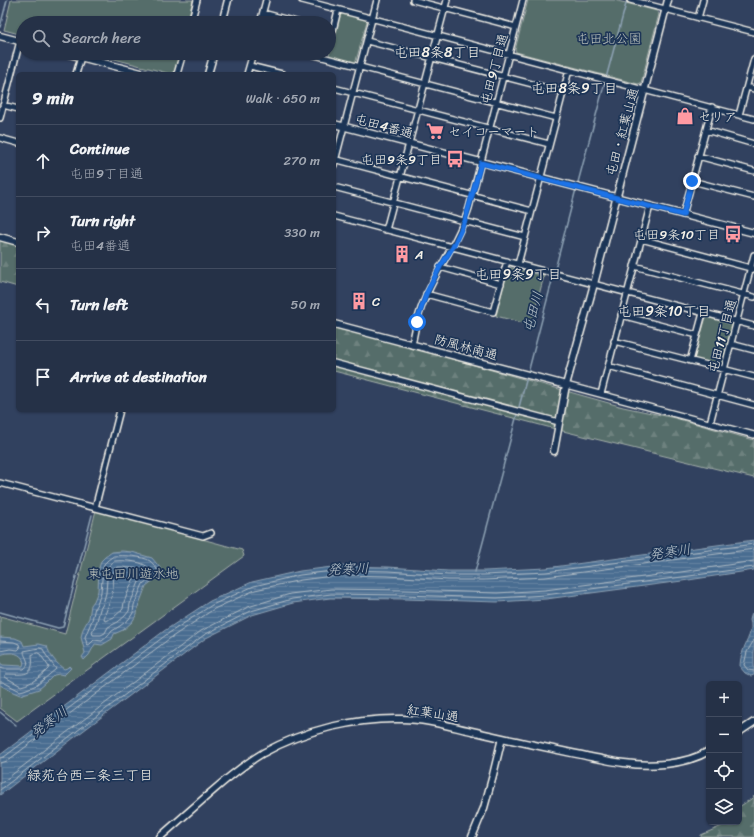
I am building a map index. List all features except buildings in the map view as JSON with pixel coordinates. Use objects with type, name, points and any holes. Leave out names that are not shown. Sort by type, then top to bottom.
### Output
[{"type":"street","points":[[193,16],[197,0]]},
{"type":"street","points":[[224,16],[228,0]]},
{"type":"street","points":[[262,16],[266,0]]},
{"type":"street","points":[[304,0],[754,119]]},
{"type":"street","points":[[336,154],[378,0]]},
{"type":"street","points":[[413,0],[516,27]]},
{"type":"street","points":[[386,230],[447,0]]},
{"type":"street","name":"屯田9丁目通","points":[[412,345],[417,322],[426,294],[440,267],[453,247],[465,221],[504,76],[521,0]]},
{"type":"street","points":[[632,0],[754,32]]},
{"type":"street","name":"屯田・紅葉山通","points":[[554,451],[566,385],[594,284],[668,0]]},
{"type":"street","points":[[698,18],[703,0]]},
{"type":"street","points":[[336,16],[338,10]]},
{"type":"street","points":[[263,13],[274,16]]},
{"type":"street","points":[[1,36],[16,40]]},
{"type":"street","points":[[367,41],[563,92]]},
{"type":"street","points":[[0,118],[16,58]]},
{"type":"street","points":[[336,59],[360,67],[556,118]]},
{"type":"street","points":[[77,72],[80,60]]},
{"type":"street","points":[[92,60],[137,72]]},
{"type":"street","points":[[178,72],[181,60]]},
{"type":"street","points":[[209,72],[212,60]]},
{"type":"street","points":[[248,72],[251,60]]},
{"type":"street","points":[[739,115],[754,60]]},
{"type":"street","points":[[250,66],[274,72]]},
{"type":"street","points":[[518,264],[569,70]]},
{"type":"street","points":[[11,75],[16,76]]},
{"type":"street","points":[[747,87],[754,89]]},
{"type":"street","points":[[336,89],[550,144]]},
{"type":"street","points":[[4,105],[16,108]]},
{"type":"street","points":[[683,215],[712,107]]},
{"type":"street","name":"屯田4番通","points":[[336,124],[754,233]]},
{"type":"street","points":[[706,130],[754,144]]},
{"type":"street","points":[[0,138],[16,142]]},
{"type":"street","points":[[698,156],[754,170]]},
{"type":"street","points":[[336,161],[400,176],[532,211]]},
{"type":"street","points":[[692,181],[754,197]]},
{"type":"street","points":[[336,188],[525,237]]},
{"type":"street","points":[[601,394],[650,206]]},
{"type":"street","points":[[336,217],[754,326]]},
{"type":"street","points":[[0,237],[16,241]]},
{"type":"street","points":[[641,239],[752,269]]},
{"type":"street","name":"屯田11丁目通","points":[[710,423],[752,269],[754,255]]},
{"type":"street","points":[[426,294],[493,312],[507,261]]},
{"type":"street","points":[[634,266],[754,297]]},
{"type":"street","points":[[440,267],[501,284]]},
{"type":"street","points":[[690,361],[703,312]]},
{"type":"street","points":[[621,315],[697,335]]},
{"type":"street","name":"防風林南通","points":[[336,325],[566,385]]},
{"type":"street","points":[[614,341],[754,377]]},
{"type":"street","points":[[731,344],[754,350]]},
{"type":"street","points":[[336,364],[559,422]]},
{"type":"street","points":[[608,366],[754,405]]},
{"type":"street","points":[[566,385],[754,435]]},
{"type":"street","points":[[95,508],[119,412]]},
{"type":"street","points":[[0,484],[203,536],[211,533]]},
{"type":"street","name":"紅葉山通","points":[[160,837],[234,772],[263,753],[295,738],[325,728],[347,723],[402,719],[424,721],[625,764],[670,764],[706,752]]},
{"type":"street","points":[[742,730],[754,722]]},
{"type":"street","points":[[472,837],[484,808],[494,775],[502,738]]},
{"type":"green space","points":[[11,0],[193,0],[189,16],[16,16],[16,33],[4,30]]},
{"type":"green space","name":"屯田北公園","points":[[528,0],[614,0],[657,11],[659,14],[641,83],[638,84],[516,52],[515,50]]},
{"type":"green space","points":[[343,13],[365,19],[367,21],[356,61],[354,63],[336,58],[336,29],[340,14]]},
{"type":"green space","points":[[118,60],[177,60],[175,71],[163,72]]},
{"type":"green space","points":[[0,239],[16,243],[16,286],[0,282]]},
{"type":"green space","points":[[508,267],[544,276],[531,325],[496,316]]},
{"type":"green space","points":[[706,317],[733,324],[723,366],[694,359]]},
{"type":"green space","points":[[336,328],[374,337],[623,407],[675,418],[754,440],[754,478],[563,431],[336,372]]},
{"type":"green space","name":"東屯田川遊水地","points":[[96,510],[242,550],[244,556],[17,721],[0,708],[0,616],[65,634]]},
{"type":"green space","points":[[754,796],[754,837],[701,837],[701,835],[722,825],[742,825],[742,805]]},
{"type":"water","name":"発寒川","points":[[754,540],[754,570],[682,581],[546,599],[497,602],[330,598],[293,603],[252,615],[206,638],[0,795],[0,755],[164,631],[210,601],[252,582],[300,571],[340,566],[388,567],[448,571],[546,568]]},
{"type":"water","points":[[112,552],[132,552],[152,558],[161,569],[160,575],[146,586],[137,614],[132,622],[123,630],[114,634],[112,639],[102,645],[95,644],[89,655],[84,660],[82,657],[85,653],[81,637],[83,629],[89,618],[91,605],[98,591],[99,568],[101,561]]},
{"type":"water","points":[[752,613],[754,624],[754,675],[751,676],[745,673],[740,667],[740,661],[751,628],[750,620]]},
{"type":"water","points":[[0,637],[15,638],[22,641],[24,646],[39,644],[47,646],[51,656],[59,665],[64,669],[69,666],[71,668],[64,675],[54,675],[39,689],[20,695],[13,692],[0,685],[0,663],[3,665],[23,666],[24,663],[22,658],[15,653],[0,655]]},
{"type":"waterway","points":[[0,27],[7,0]]},
{"type":"waterway","name":"屯田川","points":[[577,186],[627,0]]},
{"type":"waterway","name":"屯田川","points":[[528,373],[576,189]]},
{"type":"waterway","name":"屯田川","points":[[475,572],[527,377]]},
{"type":"waterway","points":[[0,612],[58,628],[63,627],[92,515]]},
{"type":"waterway","points":[[0,712],[16,725]]},
{"type":"place","name":"セリア","points":[[685,116]]},
{"type":"place","name":"セイコーマート","points":[[435,131]]},
{"type":"place","name":"屯田9条9丁目","points":[[455,159]]},
{"type":"place","name":"屯田9条10丁目","points":[[733,234]]},
{"type":"place","name":"A","points":[[402,254]]},
{"type":"place","name":"C","points":[[359,301]]},
{"type":"district","name":"屯田8条8丁目","points":[[437,52]]},
{"type":"district","name":"屯田8条9丁目","points":[[574,88]]},
{"type":"district","name":"屯田9条9丁目","points":[[518,274]]},
{"type":"district","name":"屯田9条10丁目","points":[[664,311]]},
{"type":"district","name":"緑苑台西二条三丁目","points":[[90,775]]},
{"type":"route","points":[[417,322],[426,294],[440,267],[453,247],[465,221],[470,208],[481,163],[683,215],[692,181]]}]
